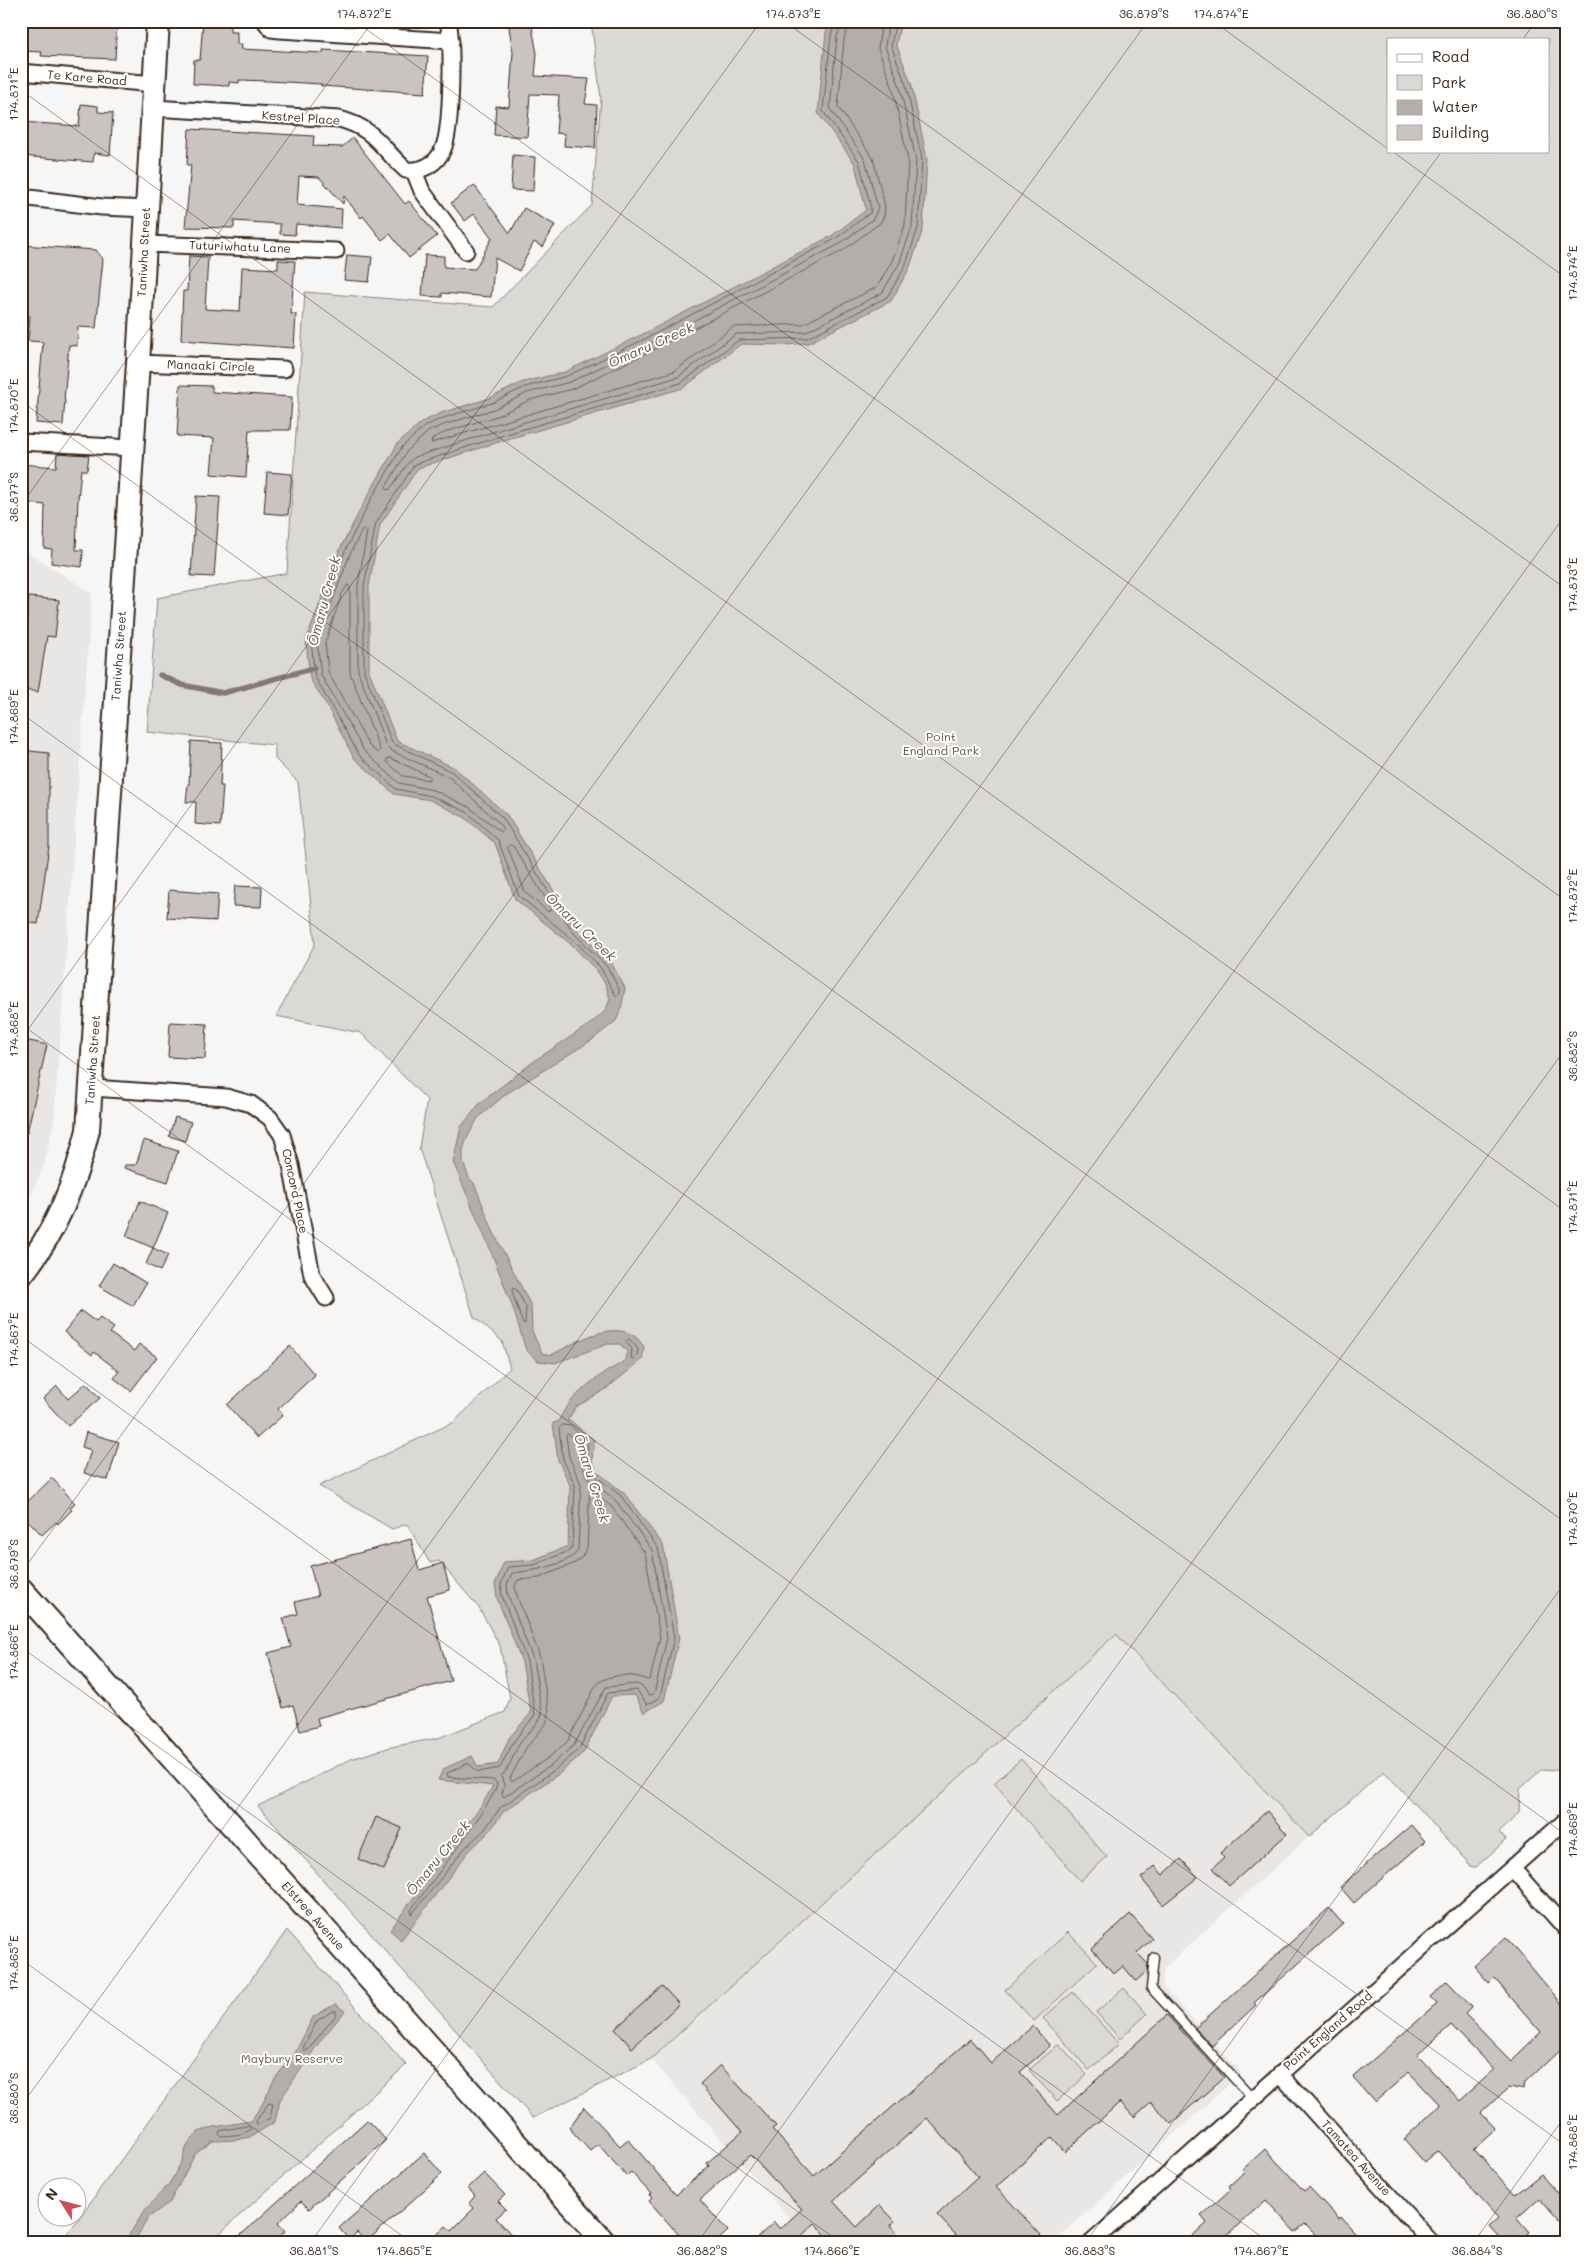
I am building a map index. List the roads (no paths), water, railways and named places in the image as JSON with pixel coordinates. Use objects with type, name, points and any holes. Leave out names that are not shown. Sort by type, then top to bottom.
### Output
[{"type":"main road","name":"Taniwha Street","points":[[21,1275],[43,1246],[55,1225],[73,1183],[88,1130],[138,363],[158,21]]},
{"type":"main road","name":"Elstree Avenue","points":[[21,1589],[605,2243]]},
{"type":"street","points":[[264,21],[271,29],[280,30],[451,41]]},
{"type":"street","points":[[448,21],[451,41],[449,109],[444,148],[437,160],[425,168],[414,171],[422,191],[466,251]]},
{"type":"street","name":"Te Kare Road","points":[[21,72],[154,84]]},
{"type":"street","name":"Kestrel Place","points":[[152,108],[339,119],[355,123],[377,139],[406,170],[414,171]]},
{"type":"street","points":[[21,197],[102,207],[147,209]]},
{"type":"street","name":"Tuturiwhatu Lane","points":[[145,244],[336,251]]},
{"type":"street","name":"Manaaki Circle","points":[[138,363],[284,368]]},
{"type":"street","points":[[21,442],[132,448]]},
{"type":"street","name":"Concord Place","points":[[92,1088],[226,1097],[251,1104],[270,1118],[282,1135],[291,1165],[312,1275],[326,1298]]},
{"type":"street","name":"Point England Road","points":[[1091,2243],[1566,1820]]},
{"type":"street","points":[[1512,1868],[1566,1929]]},
{"type":"street","name":"Tamatea Avenue","points":[[1280,2074],[1432,2243]]},
{"type":"lane","points":[[1154,1957],[1152,1988],[1252,2098]]},
{"type":"water","name":"Ōmaru Creek","points":[[832,21],[901,21],[896,44],[911,83],[927,159],[923,229],[909,269],[891,301],[808,343],[786,345],[741,344],[683,388],[508,439],[418,468],[380,525],[369,586],[369,671],[397,741],[455,768],[507,815],[577,929],[612,964],[625,988],[621,1009],[616,1021],[592,1040],[506,1094],[478,1118],[466,1140],[463,1150],[463,1162],[469,1178],[474,1183],[493,1231],[531,1306],[532,1331],[542,1353],[551,1355],[580,1340],[602,1332],[612,1331],[623,1331],[633,1335],[644,1347],[642,1360],[606,1389],[576,1407],[567,1421],[571,1421],[594,1440],[592,1460],[596,1471],[624,1493],[663,1545],[679,1638],[664,1701],[644,1713],[635,1695],[612,1696],[584,1752],[560,1773],[503,1812],[489,1832],[469,1851],[401,1940],[390,1930],[483,1803],[493,1786],[438,1780],[443,1769],[472,1756],[478,1767],[498,1764],[509,1738],[531,1713],[522,1662],[497,1598],[495,1584],[504,1562],[533,1560],[568,1546],[570,1485],[558,1460],[553,1423],[558,1422],[570,1403],[586,1387],[604,1373],[624,1362],[627,1352],[620,1344],[608,1344],[555,1363],[538,1361],[526,1350],[512,1305],[453,1162],[461,1127],[480,1103],[537,1059],[593,1022],[606,1010],[610,999],[606,985],[597,971],[572,945],[515,899],[495,843],[464,817],[430,800],[394,794],[354,758],[326,704],[310,679],[306,641],[340,549],[365,501],[398,443],[422,422],[441,413],[490,398],[523,382],[565,372],[645,333],[833,235],[866,210],[855,164],[818,113],[826,32]]},
{"type":"water","points":[[335,2004],[345,2011],[320,2041],[280,2100],[275,2122],[250,2137],[213,2141],[195,2154],[170,2202],[149,2217],[133,2243],[124,2243],[145,2210],[169,2184],[182,2161],[187,2146],[198,2132],[214,2127],[251,2121],[264,2101],[275,2078],[294,2055],[313,2017]]},
{"type":"waterway","points":[[160,675],[182,685],[223,693],[314,668]]},
{"type":"park label","name":"Point England Park","points":[[941,744]]},
{"type":"park label","name":"Maybury Reserve","points":[[292,2059]]}]
